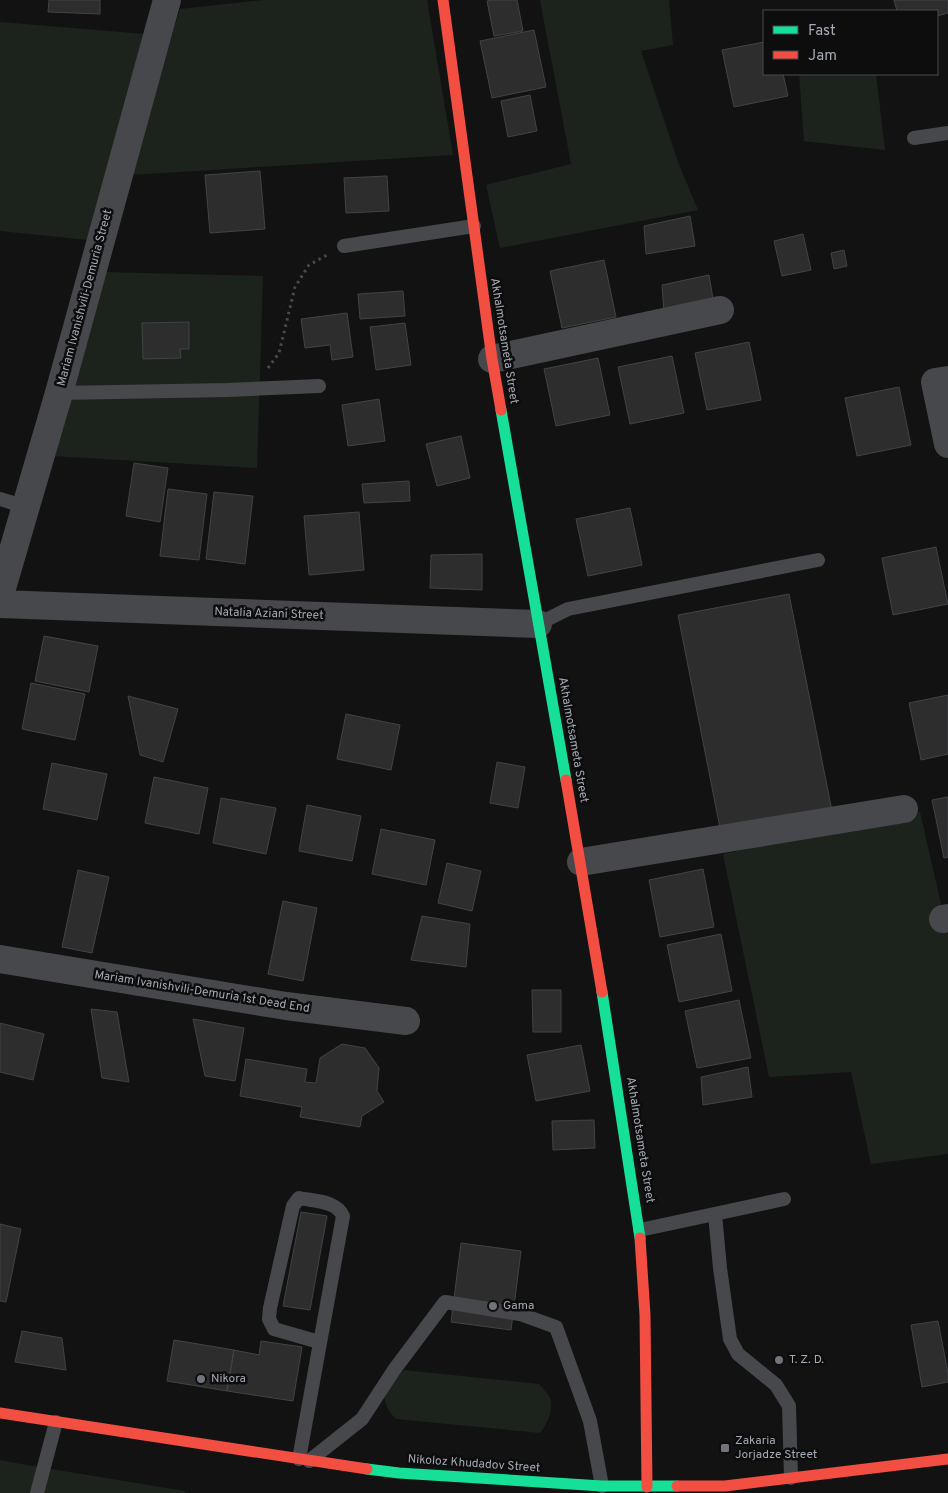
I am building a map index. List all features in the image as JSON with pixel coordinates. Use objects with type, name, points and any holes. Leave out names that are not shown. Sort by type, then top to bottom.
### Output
[{"type":"street","name":"Mariam Ivanishvili-Demuria Street","points":[[0,595],[59,393],[167,0]]},
{"type":"street","name":"Akhalmotsameta Street","points":[[443,0],[492,359],[580,862],[640,1230],[645,1325],[647,1487]]},
{"type":"street","points":[[492,359],[720,310]]},
{"type":"street","points":[[948,380],[934,382],[948,444]]},
{"type":"street","name":"Natalia Aziani Street","points":[[0,604],[538,624]]},
{"type":"street","points":[[580,862],[904,809]]},
{"type":"street","name":"Mariam Ivanishvili-Demuria 1st Dead End","points":[[0,959],[286,1006],[406,1020]]},
{"type":"street","name":"Nikoloz Khudadov Street","points":[[0,1413],[304,1460],[398,1472],[602,1486],[725,1490],[791,1478],[948,1459]]},
{"type":"lane","points":[[914,138],[948,133]]},
{"type":"lane","points":[[344,246],[474,226]]},
{"type":"lane","points":[[59,393],[319,386]]},
{"type":"lane","points":[[0,499],[26,507]]},
{"type":"lane","points":[[538,624],[568,609],[818,560]]},
{"type":"lane","points":[[304,1460],[319,1342],[343,1216],[335,1206],[299,1198],[293,1206],[270,1308],[270,1319],[274,1329],[319,1342]]},
{"type":"lane","points":[[640,1230],[784,1199]]},
{"type":"lane","points":[[715,1214],[730,1339],[738,1354],[776,1385],[789,1406],[791,1478]]},
{"type":"lane","points":[[304,1460],[362,1419],[394,1370],[445,1302],[520,1314],[556,1327],[590,1421],[602,1486]]},
{"type":"lane","points":[[37,1493],[56,1422]]},
{"type":"path","points":[[253,389],[279,354],[295,287],[309,265],[344,246]]},
{"type":"shaded area","points":[[264,0],[427,0],[453,155],[129,175],[180,9]]},
{"type":"shaded area","points":[[540,0],[669,0],[673,45],[641,51],[678,162],[698,210],[500,248],[486,185],[571,164]]},
{"type":"shaded area","points":[[0,22],[144,34],[88,240],[0,231]]},
{"type":"shaded area","points":[[799,75],[876,75],[885,150],[804,141]]},
{"type":"shaded area","points":[[103,272],[263,276],[257,468],[53,456]]},
{"type":"shaded area","points":[[920,812],[948,935],[948,1154],[871,1164],[851,1072],[769,1077],[723,854]]},
{"type":"shaded area","points":[[404,1370],[539,1384],[550,1398],[549,1417],[540,1433],[396,1419],[386,1405],[385,1399],[388,1387]]},
{"type":"shaded area","points":[[0,1460],[185,1491],[185,1493],[0,1493]]},
{"type":"building","points":[[49,0],[100,0],[100,14],[48,12]]},
{"type":"building","points":[[517,0],[523,31],[494,36],[487,1]]},
{"type":"building","points":[[894,0],[948,0],[948,13],[938,16],[938,10],[897,10]]},
{"type":"building","points":[[534,30],[546,87],[492,98],[480,41]]},
{"type":"building","points":[[763,42],[763,75],[783,75],[788,96],[734,107],[722,50]]},
{"type":"building","points":[[530,95],[537,131],[508,137],[501,101]]},
{"type":"building","points":[[260,171],[265,229],[210,233],[205,175]]},
{"type":"building","points":[[387,176],[389,211],[346,213],[344,178]]},
{"type":"building","points":[[690,216],[695,246],[646,254],[644,226]]},
{"type":"building","points":[[803,234],[811,270],[782,276],[774,241]]},
{"type":"building","points":[[844,250],[847,266],[834,269],[831,253]]},
{"type":"building","points":[[604,260],[616,317],[562,328],[550,271]]},
{"type":"building","points":[[709,275],[714,305],[664,313],[662,285]]},
{"type":"building","points":[[403,291],[405,316],[360,319],[358,294]]},
{"type":"building","points":[[347,313],[353,357],[332,360],[330,345],[305,348],[301,319]]},
{"type":"building","points":[[189,322],[189,349],[180,349],[181,358],[143,359],[142,323]]},
{"type":"building","points":[[405,323],[411,365],[376,370],[370,327]]},
{"type":"building","points":[[749,342],[761,400],[707,410],[695,353]]},
{"type":"building","points":[[672,356],[684,413],[630,424],[618,367]]},
{"type":"building","points":[[598,358],[610,415],[556,426],[544,369]]},
{"type":"building","points":[[899,387],[911,445],[857,456],[845,398]]},
{"type":"building","points":[[379,399],[385,441],[348,446],[342,405]]},
{"type":"building","points":[[461,436],[470,478],[437,486],[426,444]]},
{"type":"building","points":[[134,463],[168,468],[160,522],[126,516]]},
{"type":"building","points":[[409,481],[410,501],[364,503],[362,484]]},
{"type":"building","points":[[168,489],[207,494],[199,560],[160,556]]},
{"type":"building","points":[[214,492],[253,496],[245,564],[206,559]]},
{"type":"building","points":[[630,508],[642,565],[588,576],[576,519]]},
{"type":"building","points":[[359,512],[364,570],[309,575],[304,516]]},
{"type":"building","points":[[936,547],[948,604],[893,615],[882,558]]},
{"type":"building","points":[[482,554],[482,590],[430,588],[431,555]]},
{"type":"building","points":[[789,594],[832,811],[721,833],[678,615]]},
{"type":"building","points":[[44,636],[98,646],[89,692],[35,681]]},
{"type":"building","points":[[31,683],[85,694],[75,740],[22,729]]},
{"type":"building","points":[[948,695],[948,754],[921,760],[909,703]]},
{"type":"building","points":[[128,696],[178,709],[163,762],[140,755]]},
{"type":"building","points":[[346,714],[400,725],[391,770],[337,759]]},
{"type":"building","points":[[497,762],[525,767],[518,808],[490,803]]},
{"type":"building","points":[[52,763],[107,774],[97,820],[43,809]]},
{"type":"building","points":[[154,777],[208,788],[199,834],[145,823]]},
{"type":"building","points":[[948,797],[948,857],[944,858],[932,800]]},
{"type":"building","points":[[221,798],[276,808],[266,854],[213,843]]},
{"type":"building","points":[[307,805],[361,816],[352,861],[299,851]]},
{"type":"building","points":[[381,829],[435,840],[426,885],[372,874]]},
{"type":"building","points":[[447,863],[481,871],[472,911],[438,903]]},
{"type":"building","points":[[703,869],[714,927],[660,937],[649,880]]},
{"type":"building","points":[[78,870],[109,877],[92,953],[62,947]]},
{"type":"building","points":[[283,901],[317,908],[303,981],[268,974]]},
{"type":"building","points":[[422,916],[470,924],[466,967],[411,960]]},
{"type":"building","points":[[721,934],[732,991],[679,1002],[667,945]]},
{"type":"building","points":[[532,990],[561,990],[561,1032],[533,1032]]},
{"type":"building","points":[[739,1000],[751,1058],[697,1068],[685,1011]]},
{"type":"building","points":[[91,1009],[117,1012],[129,1082],[102,1078]]},
{"type":"building","points":[[193,1019],[244,1028],[235,1081],[205,1076]]},
{"type":"building","points":[[0,1023],[44,1034],[33,1080],[0,1072]]},
{"type":"building","points":[[342,1044],[365,1048],[379,1068],[377,1091],[384,1102],[362,1116],[360,1127],[300,1117],[302,1107],[240,1096],[246,1059],[307,1069],[305,1082],[316,1083],[320,1058]]},
{"type":"building","points":[[581,1045],[590,1091],[536,1101],[527,1055]]},
{"type":"building","points":[[748,1067],[752,1097],[703,1105],[701,1077]]},
{"type":"building","points":[[594,1120],[595,1148],[553,1150],[552,1121]]},
{"type":"building","points":[[301,1212],[327,1216],[310,1310],[283,1306]]},
{"type":"building","points":[[0,1224],[21,1229],[6,1302],[0,1301]]},
{"type":"building","points":[[461,1243],[521,1251],[511,1330],[451,1322]]},
{"type":"building","points":[[938,1321],[948,1382],[922,1387],[911,1325]]},
{"type":"building","points":[[22,1331],[62,1338],[66,1370],[15,1362]]},
{"type":"building","points":[[174,1340],[234,1350],[227,1391],[167,1381]]},
{"type":"building","points":[[261,1341],[302,1347],[293,1401],[227,1391],[234,1350],[259,1355]]},
{"type":"traffic: fast","points":[[501,410],[566,780]]},
{"type":"traffic: fast","points":[[602,992],[640,1238]]},
{"type":"traffic: fast","points":[[367,1469],[399,1473],[602,1486],[677,1486]]},
{"type":"traffic: jam","points":[[443,0],[492,359],[501,410]]},
{"type":"traffic: jam","points":[[566,780],[602,992]]},
{"type":"traffic: jam","points":[[640,1238],[645,1315],[647,1487]]},
{"type":"traffic: jam","points":[[0,1413],[367,1469]]},
{"type":"traffic: jam","points":[[677,1486],[725,1486],[948,1459]]},
{"type":"place","name":"Gama","points":[[493,1306]]},
{"type":"place","name":"T. Z. D.","points":[[779,1360]]},
{"type":"place","name":"Nikora","points":[[201,1379]]},
{"type":"place","name":"Zakaria Jorjadze Street","points":[[725,1448]]}]
